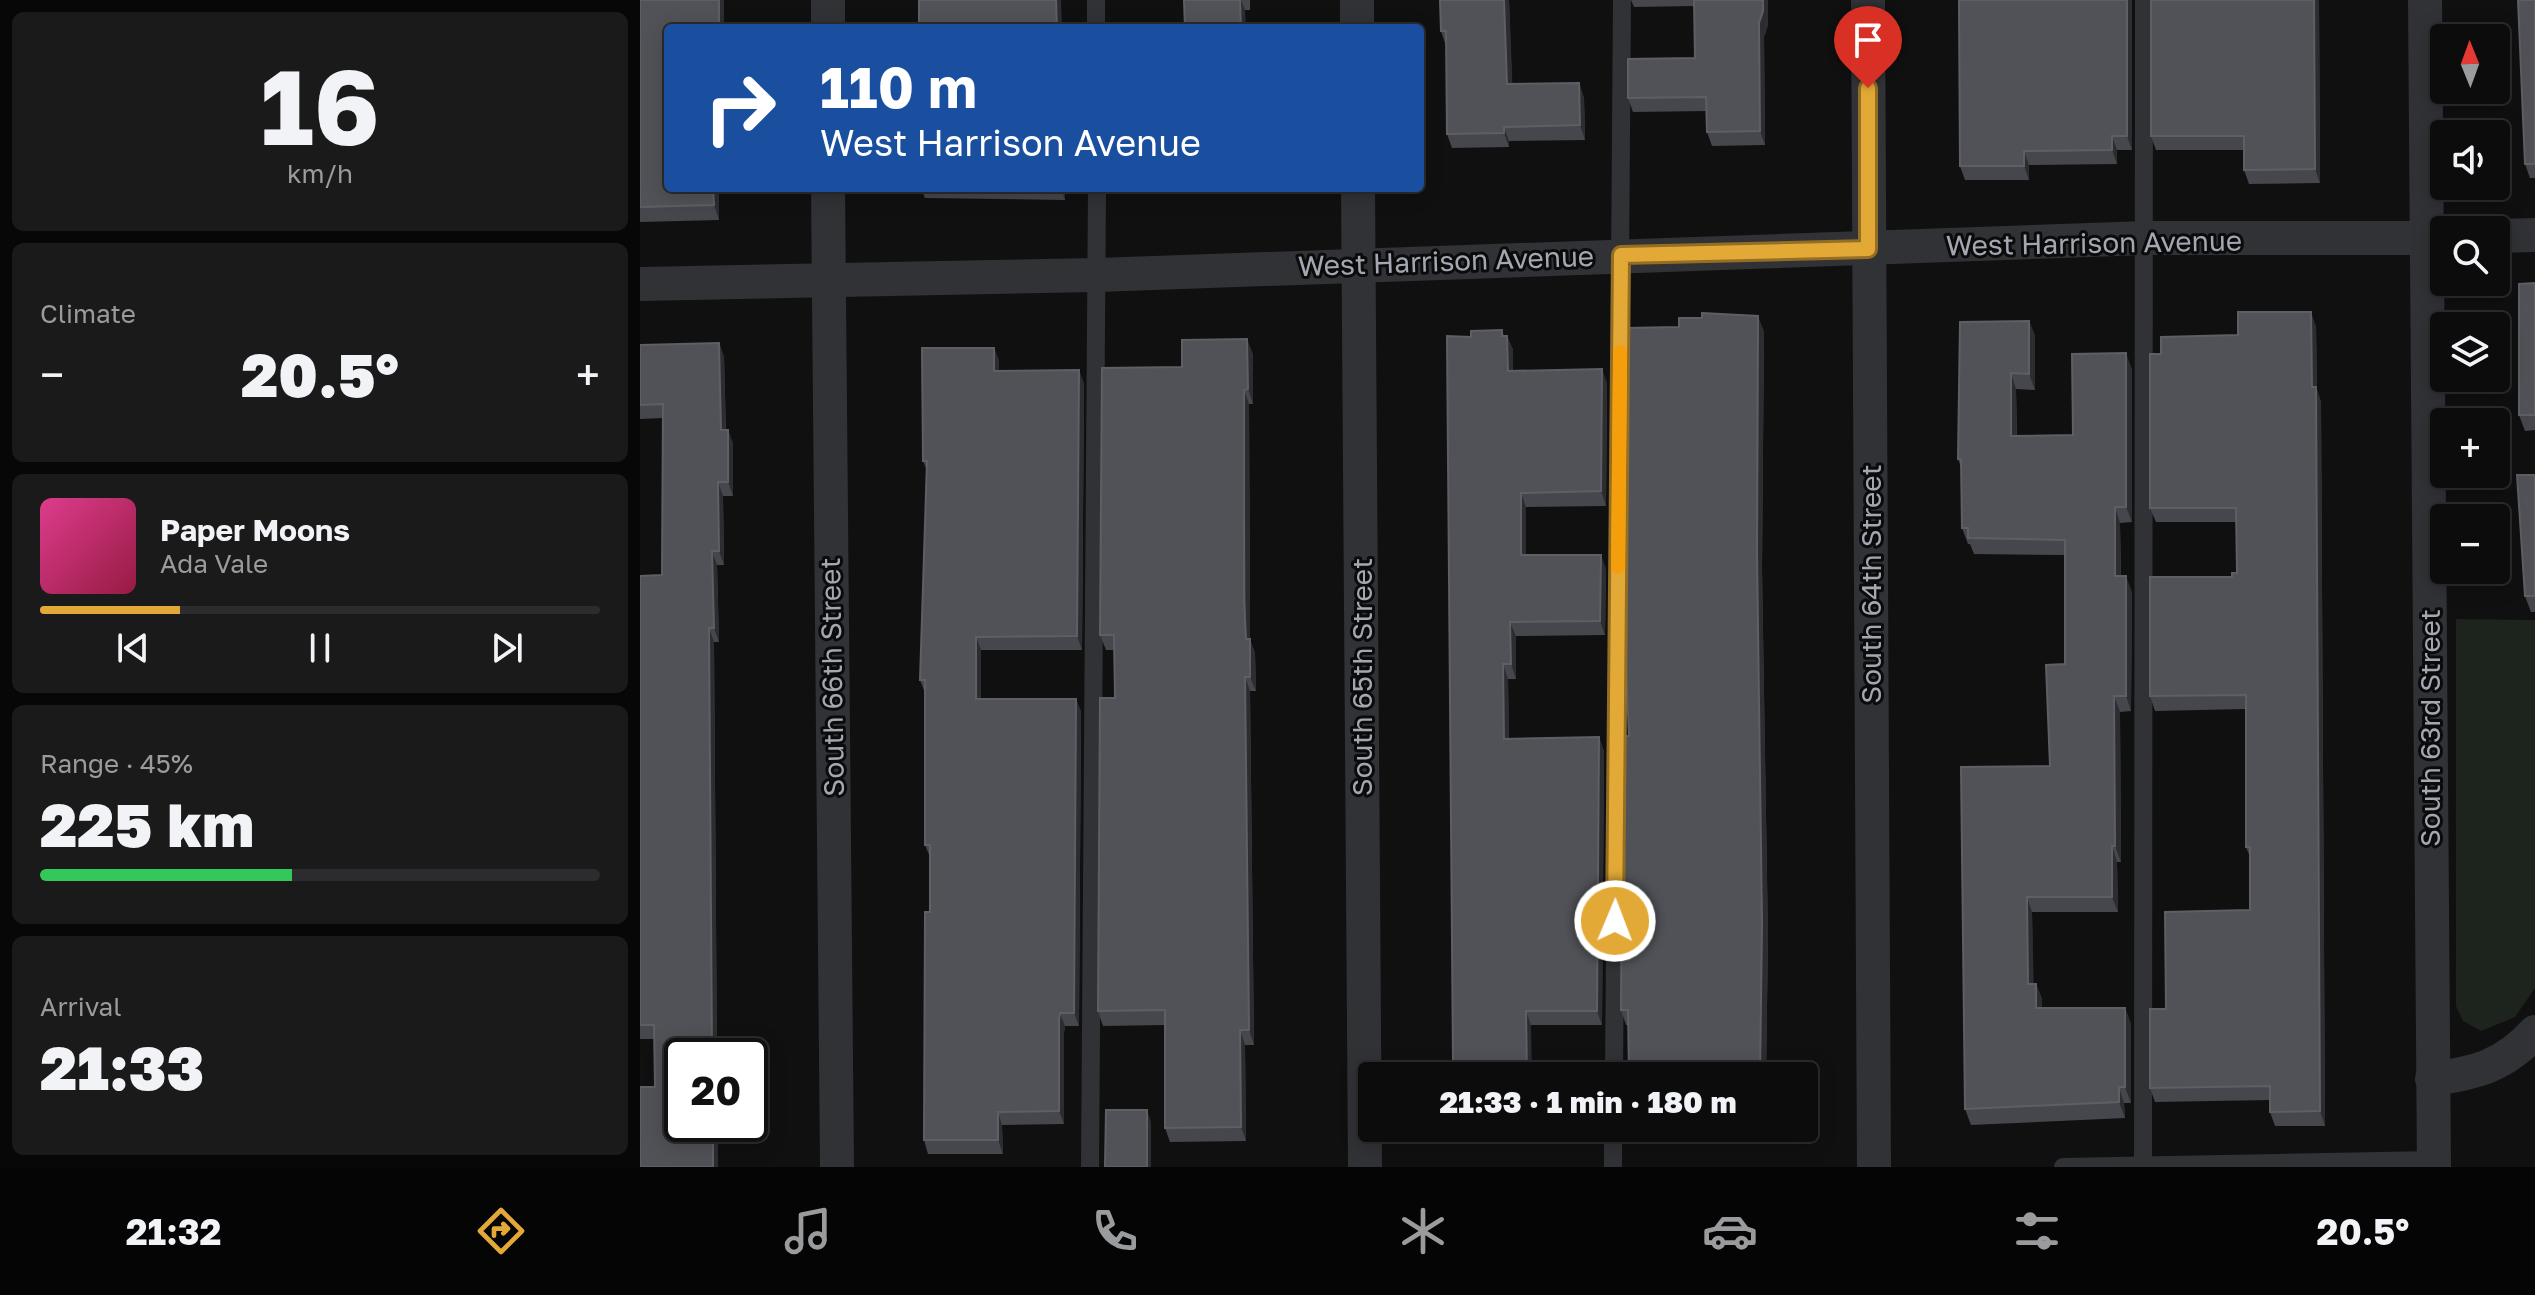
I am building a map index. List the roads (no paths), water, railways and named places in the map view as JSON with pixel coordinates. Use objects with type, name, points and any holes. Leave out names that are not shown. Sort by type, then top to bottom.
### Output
[{"type":"street","points":[[828,0],[828,24]]},
{"type":"street","points":[[1357,0],[1357,24]]},
{"type":"street","name":"South 64th Street","points":[[1868,0],[1874,1167]]},
{"type":"street","name":"South 63rd Street","points":[[2425,0],[2433,216]]},
{"type":"street","name":"South 66th Street","points":[[828,192],[837,1167]]},
{"type":"street","name":"South 65th Street","points":[[1358,192],[1365,1167]]},
{"type":"street","points":[[2510,236],[2535,235]]},
{"type":"street","name":"West Harrison Avenue","points":[[640,284],[1097,275],[2146,238],[2430,238]]},
{"type":"street","name":"South 63rd Street","points":[[2434,296],[2434,1164]]},
{"type":"street","points":[[2432,1079],[2478,1072],[2521,1047],[2535,1032]]},
{"type":"lane","points":[[1096,0],[1096,24]]},
{"type":"lane","points":[[1614,1062],[1622,0]]},
{"type":"lane","points":[[2143,1166],[2144,0]]},
{"type":"lane","points":[[1090,1167],[1097,192]]},
{"type":"lane","points":[[1613,1142],[1613,1167]]},
{"type":"lane","points":[[2063,1167],[2434,1164]]}]
